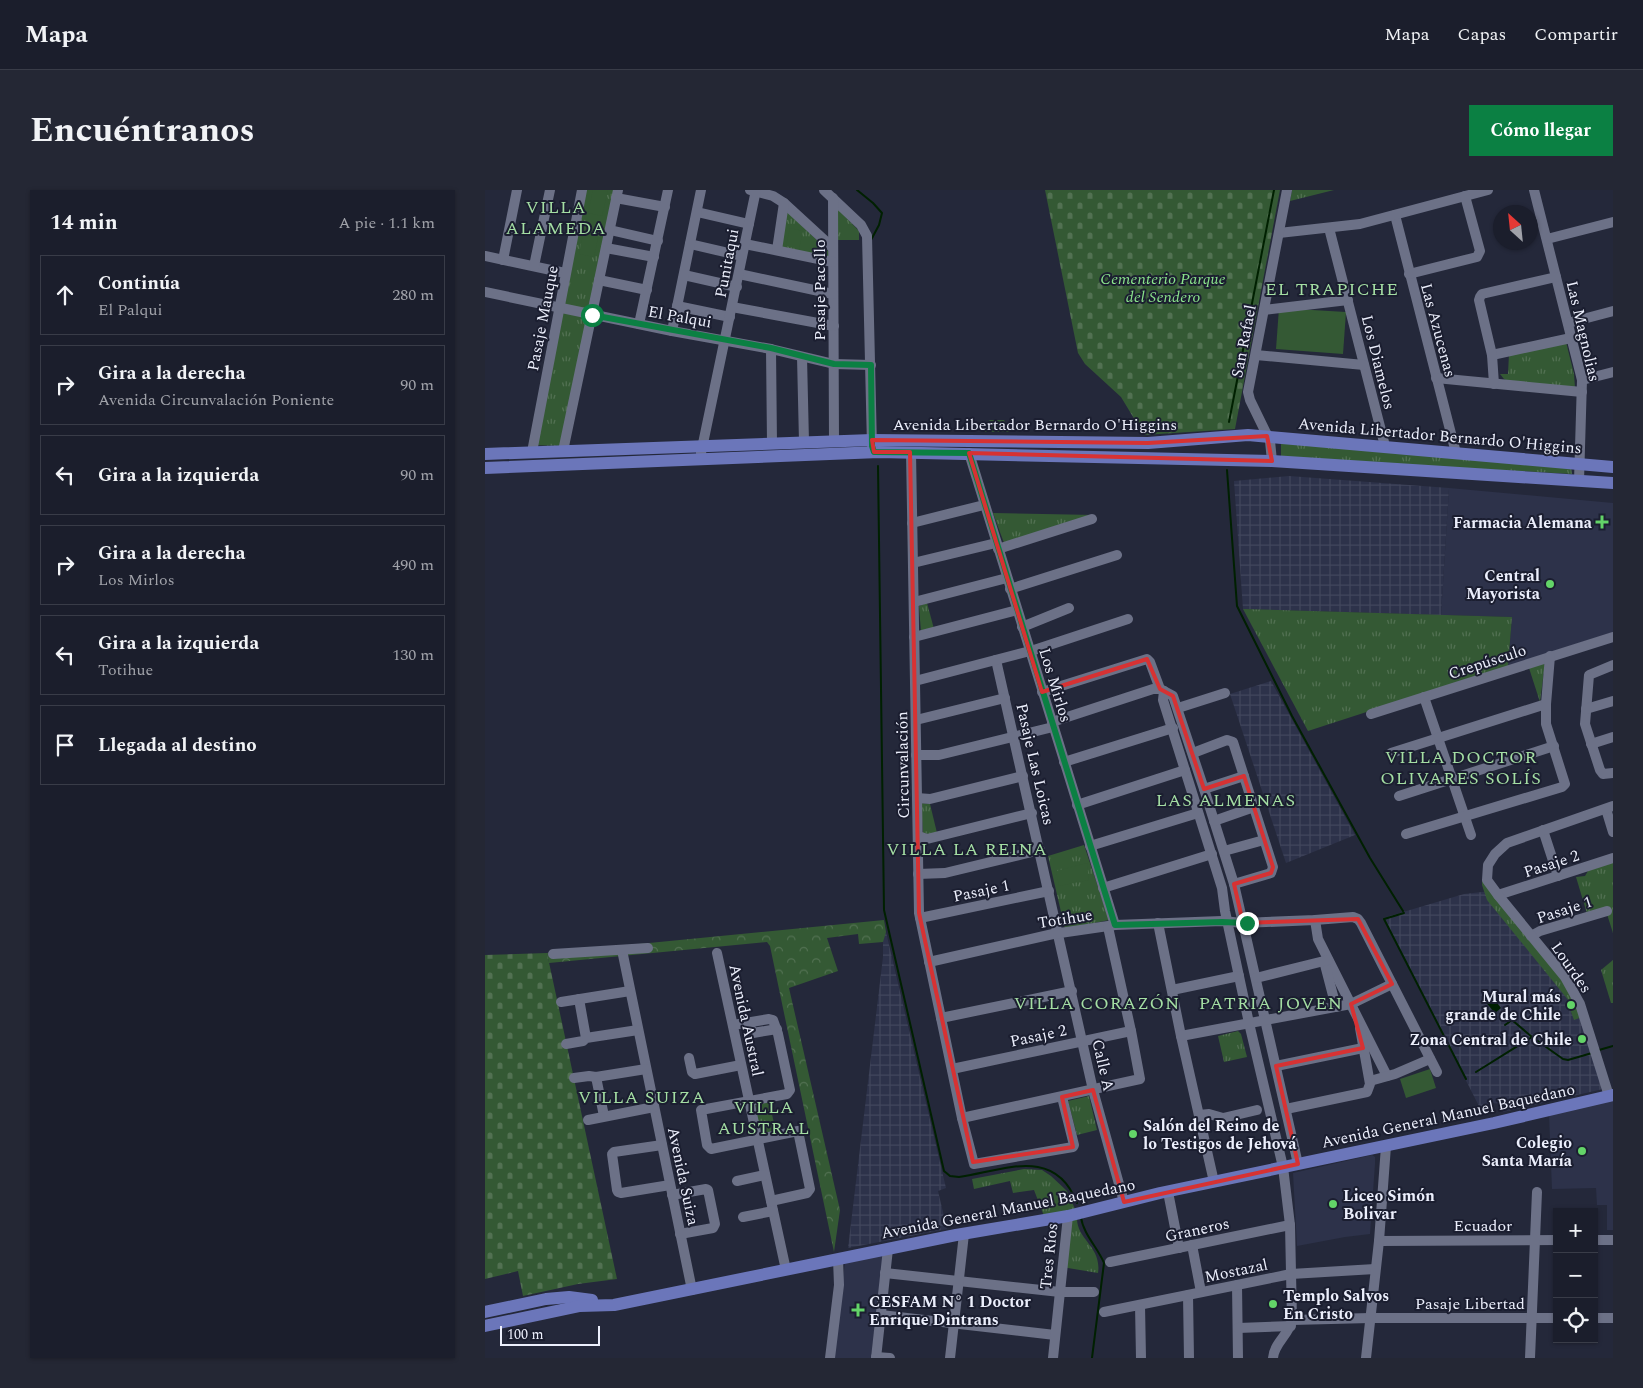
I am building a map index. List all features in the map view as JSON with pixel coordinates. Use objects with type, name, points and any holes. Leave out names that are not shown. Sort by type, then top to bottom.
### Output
[{"type":"main road","name":"Avenida Libertador Bernardo O'Higgins","points":[[485,468],[706,452],[873,446],[1148,443],[1248,435],[1613,467]]},
{"type":"main road","name":"Avenida Libertador Bernardo O'Higgins","points":[[485,454],[563,451],[706,452],[772,444],[834,441],[911,452],[1091,458],[1272,461],[1613,483]]},
{"type":"main road","name":"Avenida General Manuel Baquedano","points":[[485,1326],[580,1306],[614,1305],[964,1234],[1068,1216],[1168,1192],[1611,1096]]},
{"type":"main road","name":"Avenida General Manuel Baquedano","points":[[485,1312],[546,1299],[569,1297],[614,1305]]},
{"type":"street","points":[[503,260],[517,190]]},
{"type":"street","points":[[535,266],[550,190]]},
{"type":"street","name":"Pasaje Mauque","points":[[532,452],[582,190]]},
{"type":"street","points":[[639,324],[668,190]]},
{"type":"street","points":[[672,331],[701,190]]},
{"type":"street","points":[[753,190],[773,196],[784,203],[833,248]]},
{"type":"street","name":"Punitaqui","points":[[706,452],[725,340],[749,224],[753,190]]},
{"type":"street","points":[[824,190],[861,225],[867,236],[873,446]]},
{"type":"street","name":"San Rafael","points":[[1272,461],[1267,436],[1249,395],[1287,190]]},
{"type":"street","points":[[1279,233],[1360,224],[1488,190]]},
{"type":"street","name":"Las Magnolias","points":[[1534,190],[1582,380],[1579,481]]},
{"type":"street","points":[[563,451],[617,194],[665,207]]},
{"type":"street","points":[[1409,274],[1479,254],[1480,251],[1465,196]]},
{"type":"street","name":"Pasaje Pacollo","points":[[833,198],[834,441]]},
{"type":"street","points":[[777,250],[784,203]]},
{"type":"street","points":[[697,212],[749,224]]},
{"type":"street","name":"Las Azucenas","points":[[1395,215],[1456,453]]},
{"type":"street","points":[[1547,239],[1613,223]]},
{"type":"street","name":"Los Diamelos","points":[[1329,228],[1385,446]]},
{"type":"street","points":[[609,230],[658,241]]},
{"type":"street","points":[[690,244],[742,256]]},
{"type":"street","points":[[745,244],[833,262]]},
{"type":"street","points":[[606,248],[654,257]]},
{"type":"street","points":[[485,256],[565,273]]},
{"type":"street","points":[[739,274],[833,294]]},
{"type":"street","points":[[684,275],[737,287]]},
{"type":"street","points":[[1494,384],[1492,355],[1479,300],[1480,297],[1482,294],[1556,276]]},
{"type":"street","points":[[599,280],[647,290]]},
{"type":"street","name":"El Palqui","points":[[485,292],[672,331],[771,348],[834,364],[871,365]]},
{"type":"street","points":[[1264,310],[1348,300]]},
{"type":"street","points":[[677,306],[834,326]]},
{"type":"street","points":[[1568,323],[1613,312]]},
{"type":"street","points":[[1492,355],[1571,338]]},
{"type":"street","points":[[771,348],[772,444]]},
{"type":"street","points":[[1256,355],[1365,365]]},
{"type":"street","points":[[802,357],[804,442]]},
{"type":"street","points":[[1582,380],[1613,372]]},
{"type":"street","points":[[1436,378],[1582,392]]},
{"type":"street","name":"Circunvalación","points":[[911,452],[920,918],[973,1162],[977,1165],[1070,1148],[1073,1145],[1062,1096]]},
{"type":"street","name":"Los Mirlos","points":[[969,453],[1103,888],[1111,926],[1140,1077],[1138,1080],[1093,1090]]},
{"type":"street","points":[[912,523],[984,505]]},
{"type":"street","points":[[913,563],[997,546],[1092,519]]},
{"type":"street","points":[[1010,589],[1117,556]]},
{"type":"street","points":[[914,602],[1007,578]]},
{"type":"street","points":[[1022,627],[1069,608]]},
{"type":"street","points":[[914,637],[1017,610]]},
{"type":"street","points":[[915,681],[1030,651],[1128,619]]},
{"type":"street","name":"Crepúsculo","points":[[1371,714],[1613,637]]},
{"type":"street","points":[[1406,834],[1562,787],[1565,784],[1547,724],[1546,704],[1550,656]]},
{"type":"street","points":[[1042,692],[1147,658],[1151,662],[1166,692],[1178,708],[1234,884],[1298,1164]]},
{"type":"street","name":"Pasaje Las Loicas","points":[[997,660],[1059,933]]},
{"type":"street","points":[[1613,665],[1589,675],[1585,709],[1585,724],[1600,770],[1603,774],[1613,773]]},
{"type":"street","points":[[916,755],[939,755],[1014,737],[1153,689],[1166,692]]},
{"type":"street","points":[[1166,692],[1163,700],[1221,888],[1249,1023],[1283,1167],[1290,1225],[1292,1323],[1275,1348],[1273,1358]]},
{"type":"street","points":[[1178,708],[1225,693]]},
{"type":"street","points":[[1424,697],[1471,835]]},
{"type":"street","points":[[916,720],[1005,698]]},
{"type":"street","points":[[1585,709],[1613,701]]},
{"type":"street","points":[[1391,753],[1546,704]]},
{"type":"street","points":[[1064,762],[1173,728]]},
{"type":"street","points":[[1591,744],[1613,737]]},
{"type":"street","points":[[1193,753],[1227,740],[1233,742],[1273,867],[1271,873],[1234,884]]},
{"type":"street","points":[[1399,796],[1554,746]]},
{"type":"street","points":[[1077,805],[1185,770]]},
{"type":"street","points":[[917,798],[930,800],[1023,776]]},
{"type":"street","points":[[1205,789],[1244,776]]},
{"type":"street","points":[[1215,821],[1254,807]]},
{"type":"street","points":[[1558,876],[1543,830],[1609,807],[1613,832]]},
{"type":"street","points":[[918,836],[927,839],[1032,813]]},
{"type":"street","points":[[1090,846],[1198,813]]},
{"type":"street","name":"Lourdes","points":[[1543,830],[1514,840],[1501,847],[1488,865],[1487,880],[1565,977],[1580,1004],[1611,1096]]},
{"type":"street","points":[[1224,851],[1264,840]]},
{"type":"street","points":[[919,874],[945,874],[1040,850]]},
{"type":"street","points":[[1103,888],[1212,854]]},
{"type":"street","name":"Pasaje 2","points":[[1498,895],[1613,858]]},
{"type":"street","name":"Pasaje 1","points":[[920,918],[1049,891]]},
{"type":"street","name":"Pasaje 1","points":[[1531,936],[1540,931],[1607,911]]},
{"type":"street","name":"Totihue","points":[[929,962],[1059,933],[1111,926],[1158,923],[1243,923],[1353,917],[1358,918],[1392,984]]},
{"type":"street","points":[[1315,920],[1318,939],[1326,961],[1336,1007]]},
{"type":"street","points":[[1158,923],[1214,1182]]},
{"type":"street","name":"Calle A","points":[[1059,933],[1093,1090],[1124,1202]]},
{"type":"street","points":[[553,954],[648,948]]},
{"type":"street","name":"Avenida Suiza","points":[[622,950],[692,1290]]},
{"type":"street","name":"Avenida Austral","points":[[717,953],[786,1270]]},
{"type":"street","points":[[1256,978],[1326,961]]},
{"type":"street","points":[[1326,961],[1358,1017],[1387,1076]]},
{"type":"street","points":[[1172,990],[1239,976]]},
{"type":"street","points":[[1181,1036],[1351,1004],[1392,984],[1437,1072]]},
{"type":"street","points":[[561,1002],[630,991]]},
{"type":"street","points":[[941,1018],[1072,991]]},
{"type":"street","points":[[579,999],[586,1038]]},
{"type":"street","points":[[1286,1108],[1367,1092],[1370,1080],[1358,1017]]},
{"type":"street","points":[[733,1024],[773,1020],[790,1090],[789,1092],[749,1101],[701,1110],[707,1145],[709,1148],[796,1131],[799,1133],[810,1189],[807,1193],[743,1217]]},
{"type":"street","points":[[566,1044],[586,1038],[638,1030]]},
{"type":"street","name":"Pasaje 2","points":[[952,1069],[1131,1031]]},
{"type":"street","points":[[1276,1066],[1363,1048]]},
{"type":"street","points":[[689,1058],[694,1074],[741,1065]]},
{"type":"street","points":[[1370,1080],[1395,1074],[1430,1059]]},
{"type":"street","points":[[574,1078],[596,1077],[646,1068]]},
{"type":"street","points":[[596,1077],[603,1116]]},
{"type":"street","points":[[962,1118],[1093,1090]]},
{"type":"street","points":[[587,1120],[654,1107]]},
{"type":"street","points":[[1199,1115],[1209,1114],[1223,1118],[1257,1110]]},
{"type":"street","points":[[662,1145],[614,1152],[612,1154],[618,1192],[706,1188],[715,1227],[680,1234]]},
{"type":"street","points":[[1366,1358],[1379,1241],[1386,1146]]},
{"type":"street","points":[[737,1181],[765,1175]]},
{"type":"street","points":[[1168,1192],[1179,1248]]},
{"type":"street","points":[[1530,1358],[1537,1192]]},
{"type":"street","name":"Tres Ríos","points":[[1053,1358],[1068,1216]]},
{"type":"street","name":"Graneros","points":[[1109,1262],[1290,1225]]},
{"type":"street","points":[[951,1358],[964,1234]]},
{"type":"street","name":"Ecuador","points":[[1379,1241],[1553,1240]]},
{"type":"street","points":[[1598,1240],[1613,1240]]},
{"type":"street","points":[[1192,1245],[1201,1292]]},
{"type":"street","points":[[888,1249],[876,1357],[890,1358]]},
{"type":"street","points":[[830,1358],[839,1285],[838,1259]]},
{"type":"street","name":"Mostazal","points":[[1104,1312],[1291,1274],[1375,1269]]},
{"type":"street","points":[[885,1273],[1060,1292],[1095,1292]]},
{"type":"street","points":[[1237,1285],[1238,1358]]},
{"type":"street","points":[[1188,1295],[1189,1358]]},
{"type":"street","points":[[1139,1305],[1141,1358]]},
{"type":"street","points":[[881,1315],[1055,1335]]},
{"type":"street","name":"Pasaje Libertad","points":[[1238,1328],[1370,1318],[1553,1318]]},
{"type":"street","points":[[1598,1318],[1613,1318]]},
{"type":"highlighted area","points":[[1267,436],[1272,461],[969,453],[1042,692],[1147,659],[1160,689],[1173,696],[1204,789],[1244,776],[1273,867],[1271,873],[1234,884],[1243,923],[1358,919],[1392,984],[1351,1004],[1363,1048],[1276,1066],[1298,1164],[1124,1202],[1093,1090],[1062,1097],[1073,1147],[973,1162],[919,913],[910,452],[874,452],[872,440],[1148,443]]},
{"type":"shaded area","points":[[1289,476],[1449,488],[1441,615],[1243,609],[1234,481]]},
{"type":"shaded area","points":[[1449,488],[1613,503],[1613,632],[1508,666],[1512,617],[1441,615]]},
{"type":"shaded area","points":[[1271,681],[1355,835],[1286,863],[1230,694]]},
{"type":"shaded area","points":[[1491,891],[1572,993],[1603,1089],[1503,1112],[1500,1104],[1493,1103],[1481,1110],[1383,918],[1464,894]]},
{"type":"shaded area","points":[[883,932],[886,932],[946,1188],[938,1191],[947,1229],[848,1248],[883,957]]},
{"type":"shaded area","points":[[1490,994],[1501,1008],[1495,1013],[1482,998]]},
{"type":"shaded area","name":"Colegio Santa María","points":[[1613,1098],[1613,1230],[1607,1230],[1607,1205],[1597,1205],[1596,1188],[1552,1189],[1549,1114]]},
{"type":"shaded area","name":"Liceo Simón Bolivar","points":[[1372,1155],[1375,1157],[1375,1164],[1370,1234],[1297,1246],[1293,1173]]},
{"type":"shaded area","name":"CESFAM N° 1 Doctor Enrique Dintrans","points":[[883,1254],[871,1358],[834,1358],[845,1262]]},
{"type":"green space","points":[[586,190],[616,190],[563,446],[531,445]]},
{"type":"green space","points":[[593,190],[608,190],[602,216],[588,213]]},
{"type":"green space","name":"Cementerio Parque del Sendero","points":[[1045,190],[1280,190],[1235,429],[1144,435],[1121,397],[1085,364],[1078,353]]},
{"type":"green space","points":[[1292,190],[1334,190],[1290,201]]},
{"type":"green space","points":[[837,208],[859,231],[859,240],[837,240]]},
{"type":"green space","points":[[786,210],[829,252],[829,259],[780,249]]},
{"type":"green space","points":[[585,225],[600,228],[594,257],[579,254]]},
{"type":"green space","points":[[790,228],[803,231],[799,249],[786,246]]},
{"type":"green space","points":[[1279,308],[1346,312],[1343,354],[1276,349]]},
{"type":"green space","points":[[1566,342],[1574,374],[1575,388],[1508,381],[1500,374],[1508,374],[1509,354]]},
{"type":"green space","points":[[990,420],[1004,420],[1011,432],[983,432],[987,422]]},
{"type":"green space","points":[[1281,441],[1571,467],[1572,474],[1281,458]]},
{"type":"green space","points":[[993,513],[1095,515],[1004,543]]},
{"type":"green space","points":[[927,603],[934,629],[921,632],[919,606]]},
{"type":"green space","points":[[1243,609],[1512,617],[1508,666],[1308,731]]},
{"type":"green space","points":[[1545,663],[1540,702],[1529,668]]},
{"type":"green space","points":[[921,803],[930,804],[937,833],[923,833]]},
{"type":"green space","points":[[1084,845],[1109,920],[1065,929],[1048,856]]},
{"type":"green space","points":[[1613,859],[1613,933],[1606,911],[1588,917],[1576,877],[1585,876],[1591,866]]},
{"type":"green space","points":[[1087,863],[1089,880],[1059,886],[1056,871]]},
{"type":"green space","points":[[1482,879],[1563,980],[1582,1017],[1574,1020],[1569,1001],[1487,900]]},
{"type":"green space","points":[[884,920],[886,932],[883,942],[859,944],[858,934],[827,938],[838,971],[789,988],[840,1210],[834,1252],[770,946],[767,942],[549,963],[547,953]]},
{"type":"green space","points":[[547,953],[617,1279],[578,1284],[523,1296],[518,1271],[485,1279],[485,955]]},
{"type":"green space","points":[[1613,960],[1613,1003],[1611,1003],[1601,970]]},
{"type":"green space","points":[[1238,1031],[1241,1034],[1247,1057],[1224,1062],[1218,1036]]},
{"type":"green space","points":[[1430,1069],[1436,1088],[1406,1098],[1400,1079]]},
{"type":"green space","points":[[1089,1096],[1097,1130],[1077,1135],[1068,1101]]},
{"type":"green space","points":[[769,1101],[776,1132],[760,1135],[754,1104]]},
{"type":"green space","points":[[1024,1169],[1042,1170],[1051,1176],[1067,1191],[1075,1209],[1044,1216],[1034,1190],[1013,1193],[1010,1181],[974,1189],[972,1179]]},
{"type":"green space","points":[[1077,1217],[1080,1232],[1096,1256],[1098,1273],[1062,1267],[1068,1219]]},
{"type":"waterway","points":[[857,190],[882,213],[879,225],[871,240]]},
{"type":"waterway","points":[[1229,422],[1274,190]]},
{"type":"waterway","points":[[878,466],[884,910],[944,1171],[950,1176],[959,1177],[1011,1167],[1027,1166],[1042,1168],[1056,1174],[1067,1185],[1077,1203]]},
{"type":"waterway","points":[[1227,470],[1237,606],[1292,716],[1370,858],[1403,911]]},
{"type":"waterway","points":[[1404,913],[1384,919],[1466,1079]]},
{"type":"waterway","points":[[1505,1025],[1512,1020],[1563,1059],[1568,1060],[1592,1053]]},
{"type":"waterway","points":[[1476,1072],[1532,1037]]},
{"type":"waterway","points":[[1599,1050],[1613,1046]]},
{"type":"waterway","points":[[1081,1217],[1082,1223],[1104,1263],[1092,1358]]},
{"type":"place","name":"Farmacia Alemana","points":[[1602,522]]},
{"type":"place","name":"Central Mayorista","points":[[1550,584]]},
{"type":"place","name":"Mural más grande de Chile","points":[[1571,1005]]},
{"type":"place","name":"Zona Central de Chile","points":[[1582,1039]]},
{"type":"place","name":"Salón del Reino de lo Testigos de Jehová","points":[[1133,1134]]},
{"type":"place","name":"Colegio Santa María","points":[[1582,1151]]},
{"type":"place","name":"Liceo Simón Bolivar","points":[[1333,1204]]},
{"type":"place","name":"Templo Salvos En Cristo","points":[[1273,1304]]},
{"type":"place","name":"CESFAM N° 1 Doctor Enrique Dintrans","points":[[858,1310]]},
{"type":"district","name":"VILLA ALAMEDA","points":[[556,217]]},
{"type":"district","name":"EL TRAPICHE","points":[[1332,289]]},
{"type":"district","name":"VILLA DOCTOR OLIVARES SOLÍS","points":[[1461,767]]},
{"type":"district","name":"LAS ALMENAS","points":[[1226,800]]},
{"type":"district","name":"VILLA LA REINA","points":[[967,849]]},
{"type":"district","name":"VILLA CORAZÓN","points":[[1097,1003]]},
{"type":"district","name":"PATRIA JOVEN","points":[[1271,1003]]},
{"type":"district","name":"VILLA SUIZA","points":[[642,1097]]},
{"type":"district","name":"VILLA AUSTRAL","points":[[764,1118]]},
{"type":"route","points":[[592,315],[771,348],[834,364],[871,365],[872,446],[874,452],[969,453],[1115,925],[1247,923]]}]
